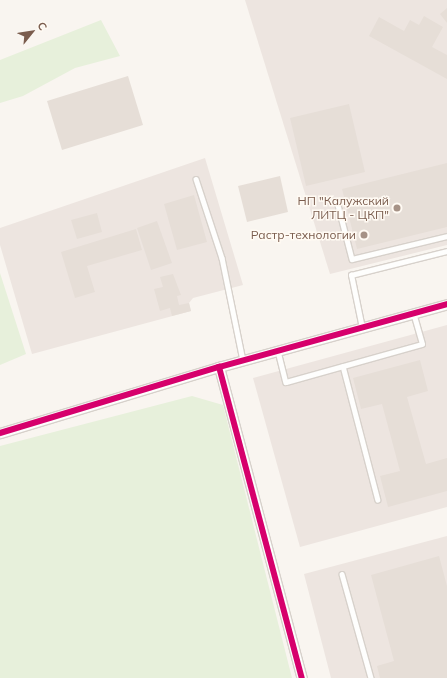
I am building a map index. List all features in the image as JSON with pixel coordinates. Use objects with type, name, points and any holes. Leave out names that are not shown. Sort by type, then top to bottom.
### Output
[{"type":"street","points":[[0,433],[243,360],[447,304]]},
{"type":"street","points":[[219,367],[302,678]]},
{"type":"lane","points":[[196,179],[222,258],[243,360]]},
{"type":"lane","points":[[337,201],[352,259],[447,236]]},
{"type":"lane","points":[[362,328],[351,274],[447,251]]},
{"type":"lane","points":[[278,351],[286,382],[422,344],[413,313]]},
{"type":"lane","points":[[343,366],[378,500]]},
{"type":"lane","points":[[342,574],[370,678]]},
{"type":"shaded area","points":[[245,0],[447,0],[447,245],[330,274]]},
{"type":"shaded area","points":[[205,158],[243,285],[193,298],[189,303],[191,311],[32,354],[0,245],[0,228]]},
{"type":"shaded area","points":[[447,325],[447,507],[300,547],[253,378]]},
{"type":"shaded area","points":[[447,536],[447,678],[331,678],[304,574]]},
{"type":"green space","points":[[101,20],[120,56],[75,68],[23,96],[0,103],[0,60]]},
{"type":"green space","points":[[0,273],[26,354],[0,365]]},
{"type":"green space","points":[[192,396],[223,405],[292,678],[0,678],[0,446]]},
{"type":"building","points":[[447,8],[447,23],[440,14]]},
{"type":"building","points":[[424,16],[443,27],[432,47],[447,55],[447,79],[369,36],[379,17],[404,31],[410,20],[419,25]]},
{"type":"building","points":[[128,76],[143,125],[62,150],[47,101]]},
{"type":"building","points":[[349,104],[365,172],[306,186],[290,118]]},
{"type":"building","name":"НП \"Калужский ЛИТЦ - ЦКП\"","points":[[447,163],[447,227],[357,249],[342,189]]},
{"type":"building","points":[[280,176],[288,212],[247,222],[238,186]]},
{"type":"building","points":[[194,195],[207,242],[177,250],[164,204]]},
{"type":"building","points":[[97,213],[102,232],[77,239],[71,220]]},
{"type":"building","points":[[157,221],[172,263],[151,270],[137,228]]},
{"type":"building","points":[[136,229],[142,250],[87,266],[95,292],[75,298],[61,252]]},
{"type":"building","points":[[173,274],[181,295],[177,296],[179,305],[189,303],[191,311],[172,316],[170,308],[160,311],[154,289],[163,287],[160,277]]},
{"type":"building","points":[[420,360],[428,391],[407,397],[426,464],[447,458],[447,491],[388,507],[380,476],[400,471],[382,404],[361,409],[353,378]]},
{"type":"building","points":[[439,556],[447,586],[447,678],[380,678],[377,666],[394,661],[371,575]]},
{"type":"cycle path","points":[[0,433],[219,367],[447,304]]},
{"type":"cycle path","points":[[219,367],[302,678]]},
{"type":"place","name":"НП \"Калужский ЛИТЦ - ЦКП\"","points":[[397,208]]},
{"type":"place","name":"Растр-технологии","points":[[364,235]]}]
